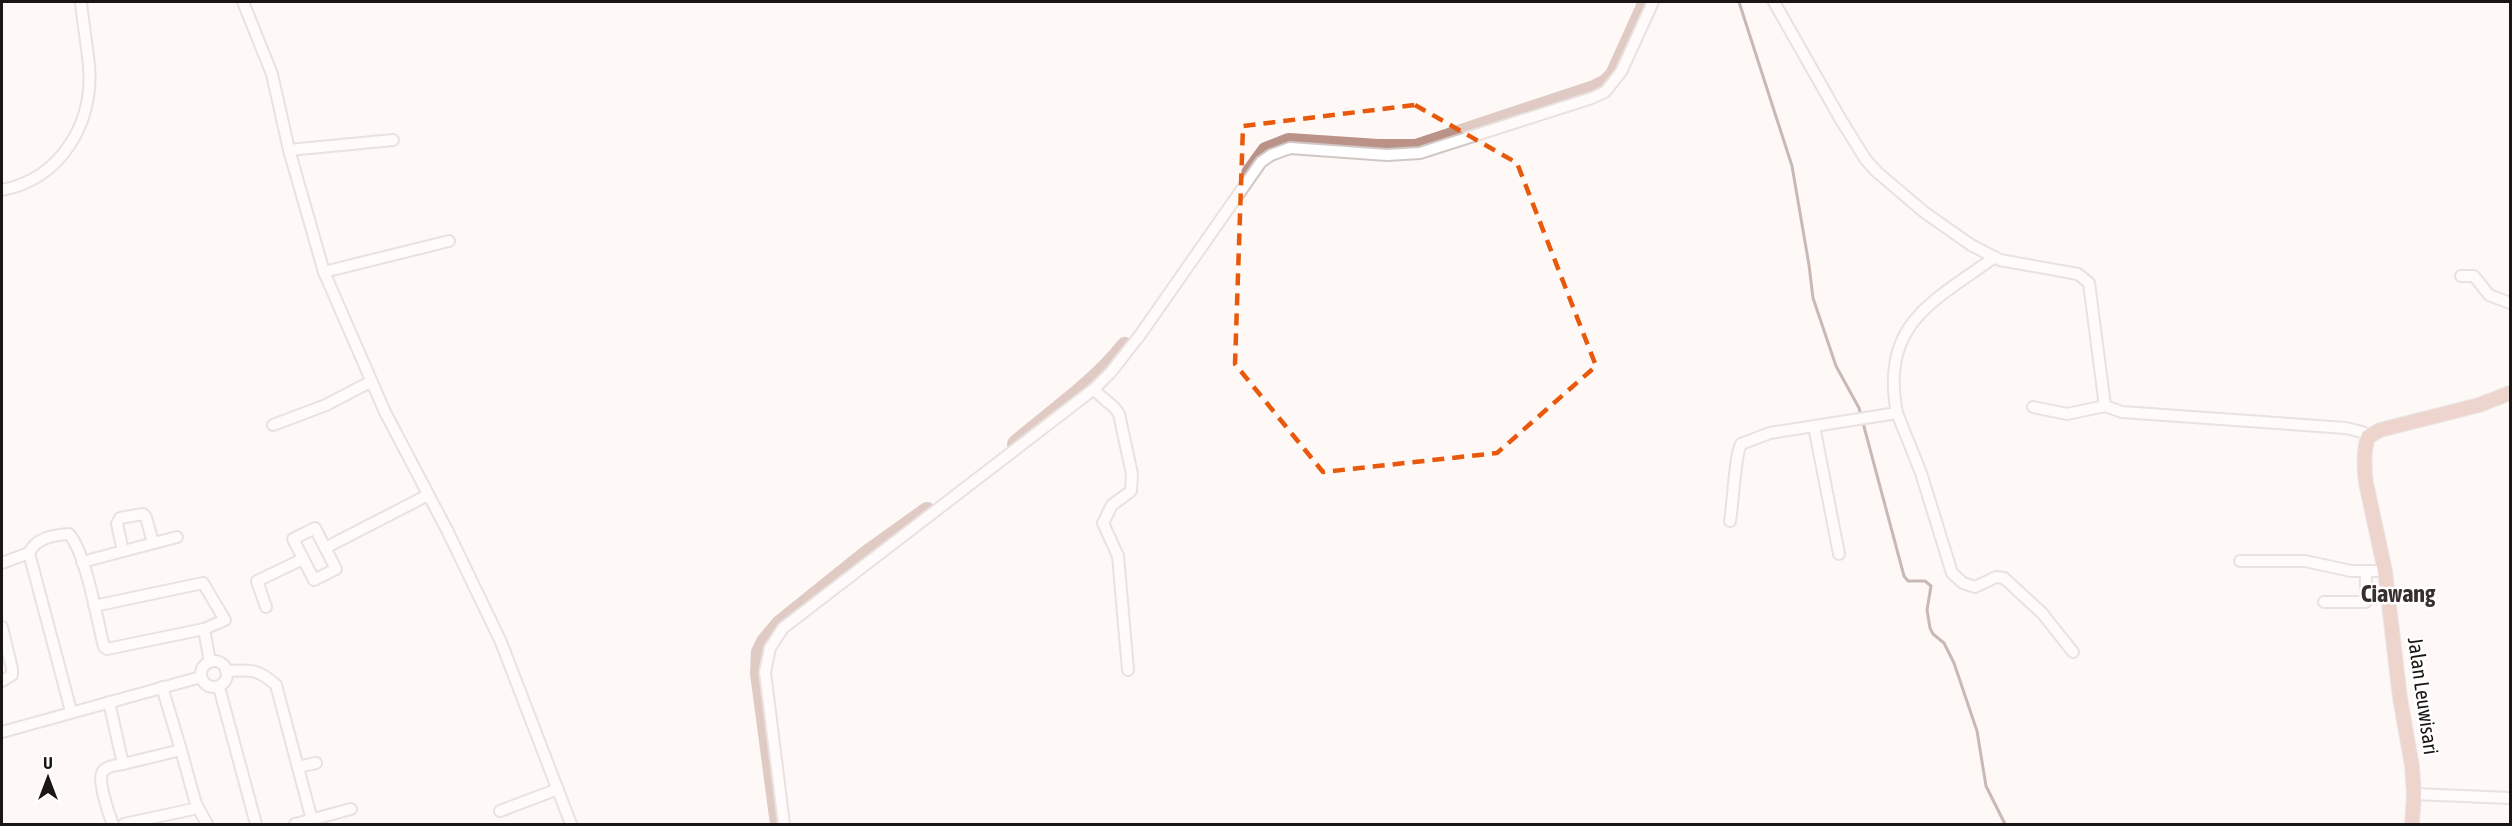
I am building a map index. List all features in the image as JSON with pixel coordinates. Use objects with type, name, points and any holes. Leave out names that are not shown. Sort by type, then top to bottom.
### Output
[{"type":"main road","points":[[2368,437],[2380,430],[2479,405],[2511,393]]},
{"type":"main road","name":"Jalan Leuwisari","points":[[2368,437],[2365,471],[2385,571],[2414,794],[2412,825]]},
{"type":"street","points":[[2,190],[23,184],[48,169],[66,152],[79,132],[85,111],[89,66],[81,2]]},
{"type":"street","points":[[243,2],[272,74],[289,150],[324,272],[370,382],[501,642],[571,825]]},
{"type":"street","points":[[784,825],[765,672],[767,657],[775,639],[783,628],[1094,389],[1133,344],[1258,167],[1271,155],[1290,148],[1387,155],[1420,153],[1592,98],[1605,92],[1621,72],[1653,2]]},
{"type":"street","points":[[1774,2],[1866,160],[1924,212],[1971,245],[1995,257],[2078,274],[2089,283],[2105,406]]},
{"type":"street","points":[[289,150],[393,140]]},
{"type":"street","points":[[324,272],[449,242]]},
{"type":"street","points":[[1995,257],[1934,301],[1902,337],[1894,361],[1897,413],[1921,473],[1952,573],[1963,583],[1975,587],[1996,577],[2006,579],[2042,613],[2073,652]]},
{"type":"street","points":[[2461,276],[2474,276],[2489,295],[2511,303]]},
{"type":"street","points":[[273,424],[326,405],[370,382]]},
{"type":"street","points":[[1094,389],[1100,398],[1115,408],[1119,414],[1132,474],[1131,491],[1112,505],[1103,524],[1118,556],[1128,670]]},
{"type":"street","points":[[2033,407],[2067,414],[2105,406],[2122,412],[2346,428],[2362,432],[2368,437]]},
{"type":"street","points":[[1730,521],[1737,456],[1741,444],[1770,433],[1897,413]]},
{"type":"street","points":[[1814,426],[1839,554]]},
{"type":"street","points":[[325,548],[428,495]]},
{"type":"street","points":[[123,551],[117,524],[120,518],[143,514],[146,517],[153,543]]},
{"type":"street","points":[[315,528],[336,569],[314,580],[303,559],[293,539],[315,528]]},
{"type":"street","points":[[2,563],[29,553],[34,544],[41,540],[69,534],[82,562],[104,647],[107,649],[204,629],[225,620],[203,583],[94,606]]},
{"type":"street","points":[[82,562],[177,537]]},
{"type":"street","points":[[29,553],[71,711]]},
{"type":"street","points":[[266,607],[257,581],[303,559]]},
{"type":"street","points":[[2240,561],[2305,561],[2366,573],[2385,571]]},
{"type":"street","points":[[2324,602],[2366,602],[2366,573]]},
{"type":"street","points":[[204,629],[210,662]]},
{"type":"street","points":[[2,631],[12,669],[8,679],[2,681]]},
{"type":"street","points":[[210,662],[220,663],[226,671],[226,680],[219,687],[207,686],[201,677],[204,665],[210,662]]},
{"type":"street","points":[[226,671],[252,669],[267,676],[276,685],[312,819]]},
{"type":"street","points":[[2,732],[71,711],[201,677]]},
{"type":"street","points":[[162,687],[198,808],[207,825]]},
{"type":"street","points":[[219,687],[253,824]]},
{"type":"street","points":[[109,702],[123,764]]},
{"type":"street","points":[[112,825],[102,784],[102,774],[106,768],[181,750]]},
{"type":"street","points":[[298,767],[316,763]]},
{"type":"street","points":[[500,811],[558,789]]},
{"type":"street","points":[[2414,794],[2511,798]]},
{"type":"street","points":[[124,825],[198,808]]},
{"type":"street","points":[[295,825],[351,809]]},
{"type":"highlighted area","points":[[1415,105],[1517,163],[1596,366],[1497,453],[1323,472],[1235,364],[1243,126]]},
{"type":"waterway","points":[[1250,173],[1266,151],[1289,142],[1416,148],[1594,89],[1606,83],[1614,75],[1647,2]]},
{"type":"waterway","points":[[1739,2],[1792,166],[1813,298],[1836,366],[1859,408],[1904,576],[1908,581],[1925,581],[1931,586],[1927,610],[1930,628],[1933,634],[1944,643],[1954,663],[1977,731],[1986,786],[2005,824]]},
{"type":"waterway","points":[[1016,444],[1087,386],[1125,346]]},
{"type":"waterway","points":[[779,824],[759,673],[760,652],[780,624],[867,554],[927,511]]},
{"type":"district","name":"Ciawang","points":[[2398,594]]}]
